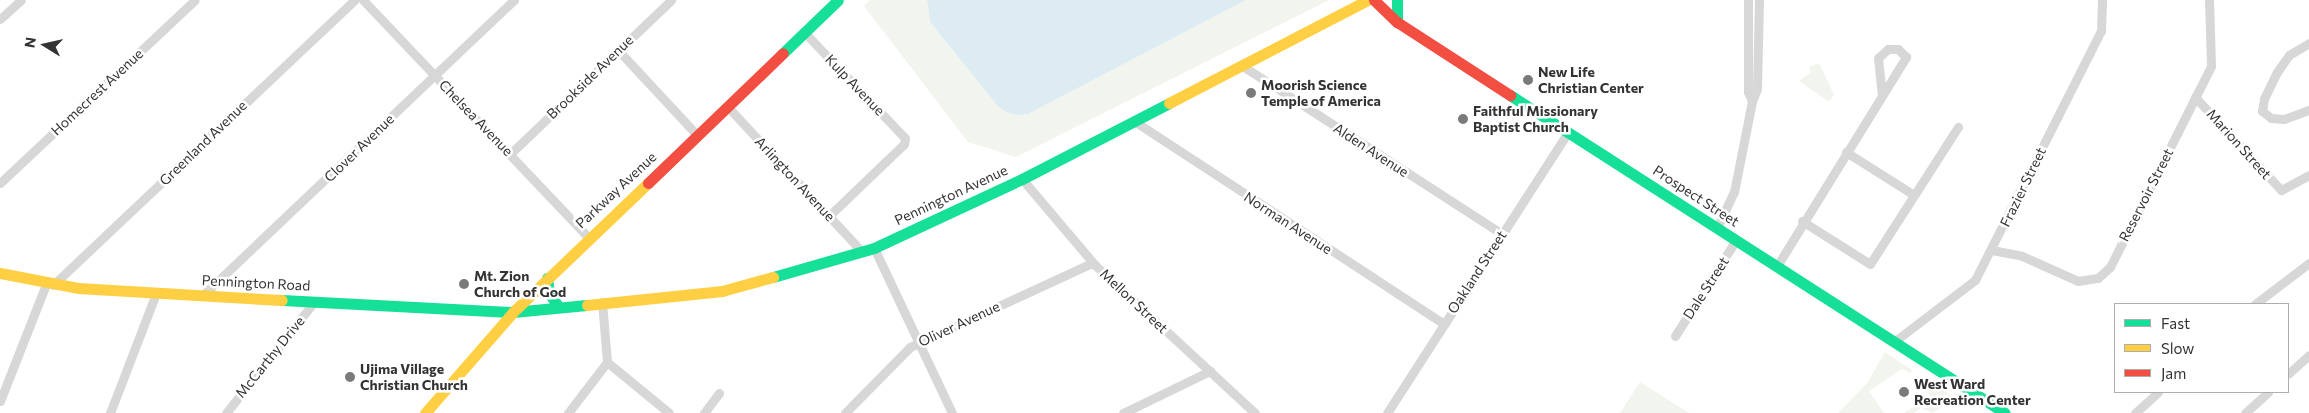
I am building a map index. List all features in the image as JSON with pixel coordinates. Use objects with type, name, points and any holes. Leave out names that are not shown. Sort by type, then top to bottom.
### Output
[{"type":"main road","name":"Parkway Avenue","points":[[425,413],[513,312],[588,237],[838,0]]},
{"type":"main road","points":[[1345,12],[1350,0]]},
{"type":"main road","name":"Pennington Avenue","points":[[513,312],[722,291],[874,248],[1022,179],[1368,0]]},
{"type":"main road","name":"Prospect Street","points":[[1374,0],[1397,22],[2005,413]]},
{"type":"main road","points":[[1397,0],[1397,22]]},
{"type":"main road","name":"Pennington Road","points":[[0,273],[50,285],[156,293],[513,312]]},
{"type":"main road","points":[[547,278],[549,293],[558,306]]},
{"type":"street","points":[[0,19],[21,0]]},
{"type":"street","name":"Homecrest Avenue","points":[[0,184],[195,0]]},
{"type":"street","name":"Greenland Avenue","points":[[50,285],[354,0]]},
{"type":"street","name":"Chelsea Avenue","points":[[363,0],[588,237]]},
{"type":"street","name":"Clover Avenue","points":[[204,295],[514,0]]},
{"type":"street","name":"Brookside Avenue","points":[[510,154],[670,0]]},
{"type":"street","points":[[1748,0],[1748,92],[1752,101]]},
{"type":"street","points":[[1717,228],[1734,192],[1752,101],[1757,89],[1759,0]]},
{"type":"street","name":"Frazier Street","points":[[1895,341],[1976,280],[2101,31],[2102,0]]},
{"type":"street","name":"Reservoir Street","points":[[1992,250],[2022,256],[2078,281],[2093,280],[2106,272],[2212,61],[2209,0]]},
{"type":"street","name":"Kulp Avenue","points":[[804,32],[905,138],[904,144],[830,215]]},
{"type":"street","points":[[2309,43],[2289,55],[2277,72],[2264,98],[2262,112],[2271,118],[2284,119],[2309,110]]},
{"type":"street","points":[[1777,266],[1802,221],[1906,57],[1898,49],[1888,49],[1878,58],[1882,94]]},
{"type":"street","points":[[618,50],[697,135]]},
{"type":"street","name":"Alden Avenue","points":[[1241,65],[1502,234]]},
{"type":"street","name":"Marion Street","points":[[2195,97],[2281,190],[2309,175]]},
{"type":"street","name":"Arlington Avenue","points":[[727,106],[830,215],[862,252]]},
{"type":"street","name":"Norman Avenue","points":[[1134,122],[1444,324]]},
{"type":"street","points":[[1802,221],[1870,264],[1958,127]]},
{"type":"street","name":"Oakland Street","points":[[1387,413],[1568,132]]},
{"type":"street","points":[[1846,152],[1914,195]]},
{"type":"street","name":"Mellon Street","points":[[1022,179],[1092,262],[1255,413]]},
{"type":"street","name":"Dale Street","points":[[1675,336],[1736,240]]},
{"type":"street","points":[[874,248],[917,344],[952,413]]},
{"type":"street","name":"Oliver Avenue","points":[[845,413],[905,351],[1092,262]]},
{"type":"street","points":[[2256,303],[2309,263]]},
{"type":"street","points":[[0,401],[50,285]]},
{"type":"street","points":[[110,413],[156,293]]},
{"type":"street","name":"McCarthy Drive","points":[[226,413],[314,302]]},
{"type":"street","points":[[568,413],[607,362],[602,302]]},
{"type":"street","points":[[2289,373],[2309,355]]},
{"type":"street","points":[[607,362],[669,413]]},
{"type":"street","points":[[1123,413],[1210,371]]},
{"type":"street","points":[[704,413],[719,393]]},
{"type":"street","points":[[2135,413],[2157,393]]},
{"type":"street","points":[[2245,413],[2267,393]]},
{"type":"shaded area","points":[[870,0],[927,0],[930,22],[997,105],[1017,115],[1028,114],[1246,0],[1329,0],[1016,157],[968,142],[864,6]]},
{"type":"shaded area","points":[[927,0],[1246,0],[1028,114],[1017,115],[1006,112],[997,105],[930,22]]},
{"type":"shaded area","points":[[1816,64],[1820,65],[1834,95],[1829,102],[1799,81],[1811,72],[1809,67]]},
{"type":"shaded area","points":[[1885,352],[1912,370],[1910,373],[1902,369],[1869,391],[1884,413],[1838,413],[1868,382]]},
{"type":"shaded area","points":[[1640,382],[1689,413],[1620,413]]},
{"type":"shaded area","points":[[1934,383],[1955,399],[1932,413],[1921,408],[1914,413],[1904,413],[1930,396],[1926,389]]},
{"type":"traffic: fast","points":[[783,53],[838,0]]},
{"type":"traffic: fast","points":[[1397,0],[1397,22]]},
{"type":"traffic: fast","points":[[1510,95],[2005,413]]},
{"type":"traffic: fast","points":[[773,277],[874,248],[1022,179],[1169,103]]},
{"type":"traffic: fast","points":[[547,278],[549,293],[558,306]]},
{"type":"traffic: fast","points":[[282,300],[513,312],[587,305]]},
{"type":"traffic: slow","points":[[1169,103],[1368,0]]},
{"type":"traffic: slow","points":[[425,413],[513,312],[648,183]]},
{"type":"traffic: slow","points":[[0,273],[78,288],[282,300]]},
{"type":"traffic: slow","points":[[587,305],[722,291],[773,277]]},
{"type":"traffic: jam","points":[[1374,0],[1397,22],[1510,95]]},
{"type":"traffic: jam","points":[[648,183],[783,53]]},
{"type":"place","name":"New Life Christian Center","points":[[1528,80]]},
{"type":"place","name":"Moorish Science Temple of America","points":[[1251,93]]},
{"type":"place","name":"Faithful Missionary Baptist Church","points":[[1463,119]]},
{"type":"place","name":"Mt. Zion Church of God","points":[[464,284]]},
{"type":"place","name":"Ujima Village Christian Church","points":[[350,377]]},
{"type":"place","name":"West Ward Recreation Center","points":[[1904,392]]}]
